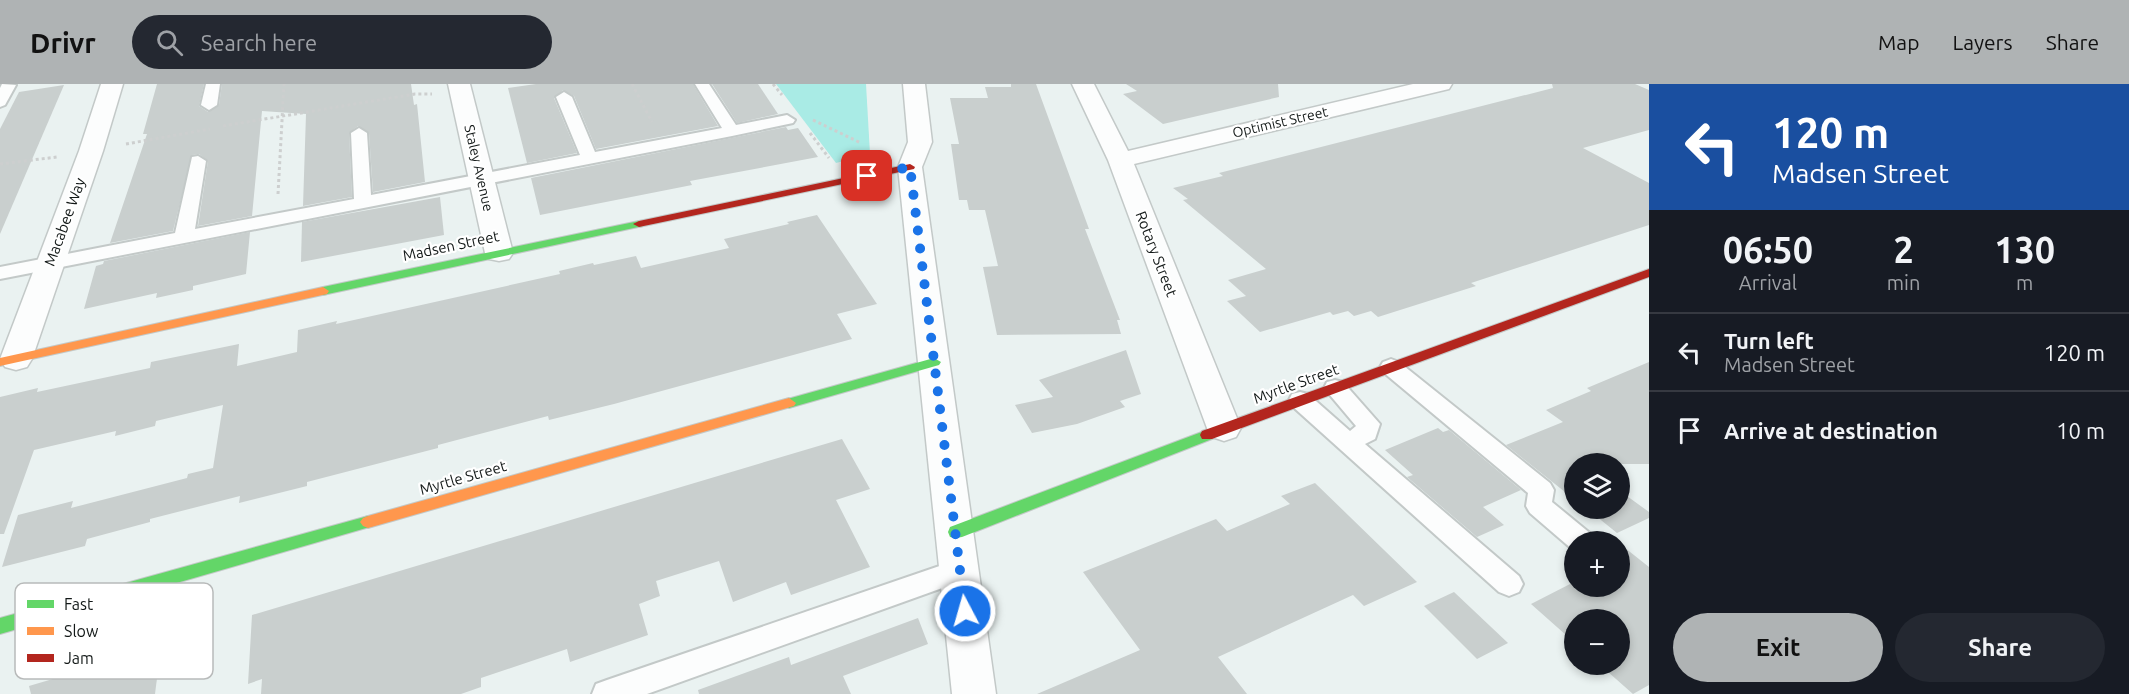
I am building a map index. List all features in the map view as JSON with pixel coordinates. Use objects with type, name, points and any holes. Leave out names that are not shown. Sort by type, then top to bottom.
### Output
[{"type":"street","name":"Macabee Way","points":[[8,360],[50,264],[91,151],[112,84]]},
{"type":"street","points":[[914,84],[920,142],[910,167],[974,694]]},
{"type":"street","name":"Rotary Street","points":[[1083,84],[1120,160],[1224,428]]},
{"type":"street","name":"Optimist Street","points":[[1120,160],[1441,84]]},
{"type":"street","name":"Staley Avenue","points":[[460,87],[499,253]]},
{"type":"street","name":"Madsen Street","points":[[8,360],[499,253],[910,167]]},
{"type":"street","name":"Myrtle Street","points":[[956,532],[1224,428],[1649,273]]},
{"type":"street","name":"Myrtle Street","points":[[152,583],[934,362]]},
{"type":"street","name":"Myrtle Street","points":[[0,626],[15,622]]},
{"type":"lane","points":[[209,105],[213,84]]},
{"type":"lane","points":[[702,84],[732,130]]},
{"type":"lane","points":[[0,102],[8,85]]},
{"type":"lane","points":[[564,97],[589,158]]},
{"type":"lane","points":[[0,273],[787,120]]},
{"type":"lane","points":[[359,133],[363,202]]},
{"type":"lane","points":[[184,237],[198,161]]},
{"type":"lane","points":[[1391,367],[1542,490],[1539,506],[1569,531]]},
{"type":"lane","points":[[1335,388],[1368,424],[1367,433],[1347,441]]},
{"type":"lane","points":[[1300,400],[1509,584]]},
{"type":"lane","points":[[607,694],[960,570]]},
{"type":"path","points":[[277,219],[284,84]]},
{"type":"path","points":[[632,84],[663,144]]},
{"type":"path","points":[[0,164],[91,151],[137,141],[415,94],[428,95],[460,87]]},
{"type":"path","points":[[787,120],[813,120],[861,143]]},
{"type":"shaded area","points":[[776,84],[866,84],[870,154],[836,163]]},
{"type":"building","points":[[157,84],[204,84],[199,106],[208,112],[219,105],[222,84],[411,84],[414,105],[417,104],[425,182],[373,192],[369,133],[358,126],[349,133],[352,197],[303,206],[306,114],[262,111],[252,216],[198,226],[208,161],[199,154],[192,155],[173,231],[110,243],[147,134],[143,134]]},
{"type":"building","points":[[536,84],[693,84],[718,126],[596,149],[574,96],[563,90],[554,98],[577,153],[527,163],[508,88]]},
{"type":"building","points":[[712,84],[758,84],[778,114],[737,123]]},
{"type":"building","points":[[1011,84],[1036,84],[1089,229],[1085,229],[1120,320],[1117,320],[1121,334],[997,335],[983,267],[998,266],[985,210],[969,210],[967,200],[959,200],[951,144],[959,144],[950,98],[988,98],[985,87],[1011,87]]},
{"type":"building","points":[[1126,84],[1278,84],[1279,97],[1163,124],[1123,94],[1137,91]]},
{"type":"building","points":[[1552,84],[1635,84],[1649,90],[1649,130],[1583,148],[1649,183],[1649,225],[1471,283],[1476,286],[1378,317],[1371,311],[1354,316],[1348,311],[1333,315],[1330,312],[1260,332],[1227,301],[1246,296],[1228,280],[1266,269],[1183,200],[1188,199],[1173,188],[1223,176],[1219,173],[1553,88]]},
{"type":"building","points":[[64,85],[0,234],[0,129],[19,92]]},
{"type":"building","points":[[786,127],[788,130],[798,128],[818,157],[690,181],[692,185],[540,215],[531,178]]},
{"type":"building","points":[[440,197],[444,235],[301,262],[302,222]]},
{"type":"building","points":[[817,215],[877,304],[837,314],[852,339],[614,404],[549,420],[548,416],[438,445],[438,448],[307,482],[307,486],[239,503],[240,496],[150,519],[150,522],[87,539],[85,546],[2,567],[18,515],[73,501],[71,508],[187,478],[188,474],[213,468],[223,405],[156,421],[155,426],[115,436],[116,431],[34,450],[4,534],[0,534],[0,397],[38,388],[37,392],[150,368],[151,362],[239,344],[237,366],[297,352],[298,330],[337,321],[336,324],[560,274],[559,271],[593,263],[594,265],[636,256],[641,268],[729,248],[724,239]]},
{"type":"building","points":[[250,232],[246,274],[193,286],[193,290],[156,298],[157,293],[84,309],[96,266],[103,264],[104,261]]},
{"type":"building","points":[[1126,350],[1141,394],[1120,401],[1125,407],[1077,424],[1032,433],[1015,405],[1053,397],[1039,380]]},
{"type":"building","points":[[1649,362],[1649,464],[1630,464],[1630,453],[1564,453],[1564,491],[1506,445],[1563,422],[1546,410],[1591,391],[1587,388]]},
{"type":"building","points":[[1438,428],[1443,432],[1449,430],[1521,490],[1483,507],[1504,525],[1477,537],[1407,477],[1413,475],[1385,450]]},
{"type":"building","points":[[842,439],[870,489],[836,500],[870,567],[791,595],[786,582],[733,602],[719,561],[656,581],[660,596],[639,604],[648,635],[570,662],[567,649],[481,678],[481,687],[461,694],[261,694],[262,679],[248,684],[252,615]]},
{"type":"building","points":[[1315,483],[1417,582],[1364,606],[1353,595],[1218,657],[1247,694],[1037,694],[1140,650],[1083,572],[1216,519],[1227,531],[1290,504],[1281,496]]},
{"type":"building","points":[[1630,498],[1649,512],[1649,518],[1621,531],[1615,531],[1600,519],[1630,519]]},
{"type":"building","points":[[1630,552],[1649,567],[1649,685],[1633,694],[1611,675],[1630,675],[1630,609],[1564,609],[1564,633],[1531,604],[1564,587],[1564,597],[1630,597]]},
{"type":"building","points":[[1454,592],[1508,643],[1477,659],[1424,606]]},
{"type":"building","points":[[918,618],[928,644],[843,676],[851,694],[699,694],[698,690],[789,657],[791,665]]},
{"type":"building","points":[[53,679],[157,679],[155,694],[31,694],[29,686]]},
{"type":"traffic: fast","points":[[323,291],[639,224]]},
{"type":"traffic: fast","points":[[789,403],[934,362]]},
{"type":"traffic: fast","points":[[956,532],[1207,435]]},
{"type":"traffic: fast","points":[[152,583],[368,522]]},
{"type":"traffic: fast","points":[[0,626],[15,622]]},
{"type":"traffic: slow","points":[[0,362],[323,291]]},
{"type":"traffic: slow","points":[[368,522],[789,403]]},
{"type":"traffic: jam","points":[[639,224],[910,167]]},
{"type":"traffic: jam","points":[[1207,435],[1649,273]]},
{"type":"route","points":[[867,176],[910,167],[965,611]]}]
